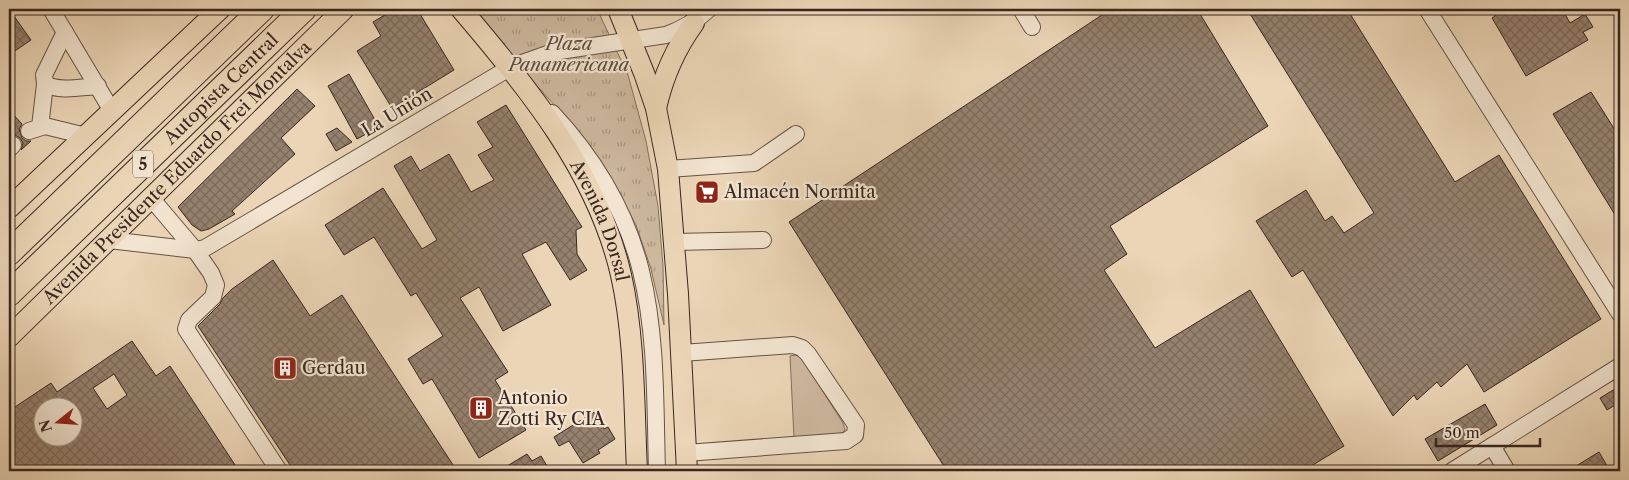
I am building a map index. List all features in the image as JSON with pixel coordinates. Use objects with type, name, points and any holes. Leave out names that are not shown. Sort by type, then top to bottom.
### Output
[{"type":"highway","name":"Autopista Central","points":[[9,253],[261,9]]},
{"type":"highway","name":"Autopista Central","points":[[9,294],[304,9]]},
{"type":"main road","points":[[9,208],[220,9]]},
{"type":"main road","name":"Avenida Presidente Eduardo Frei Montalva","points":[[9,337],[344,9]]},
{"type":"main road","name":"Avenida Dorsal","points":[[460,9],[511,67],[578,166],[590,187],[621,275],[628,318],[632,362],[637,471]]},
{"type":"main road","points":[[618,9],[632,41],[656,108],[668,169],[682,353],[686,465]]},
{"type":"main road","points":[[656,108],[669,66],[683,38],[694,23]]},
{"type":"street","points":[[51,9],[112,110]]},
{"type":"street","name":"La Unión","points":[[109,240],[195,250],[205,248],[220,241],[511,67],[553,52],[666,35],[694,23],[709,9]]},
{"type":"street","points":[[1020,9],[1032,27]]},
{"type":"street","points":[[1427,9],[1620,314]]},
{"type":"street","points":[[65,32],[44,75],[45,84],[34,129],[50,127],[86,136]]},
{"type":"street","points":[[511,67],[572,136],[602,178],[619,208],[631,238],[647,301],[651,334],[657,471]]},
{"type":"street","points":[[45,84],[59,89],[98,86]]},
{"type":"street","points":[[668,169],[754,162],[796,134]]},
{"type":"street","points":[[151,198],[195,250],[211,273],[216,285],[213,297],[189,320],[186,329],[278,471]]},
{"type":"street","points":[[675,242],[763,240]]},
{"type":"street","points":[[682,353],[793,345],[802,348],[856,425],[856,435],[846,441],[686,465]]},
{"type":"street","points":[[1452,471],[1620,366]]},
{"type":"street","points":[[1492,446],[1507,471]]},
{"type":"green space","name":"Plaza Panamericana","points":[[469,9],[597,9],[628,75],[646,141],[658,206],[663,266],[664,325],[651,269],[636,225],[609,174],[579,132]]},
{"type":"green space","points":[[790,356],[801,357],[843,423],[845,430],[842,433],[794,438]]},
{"type":"building","points":[[9,9],[31,40],[9,55]]},
{"type":"building","points":[[395,9],[417,9],[454,70],[392,108],[357,51],[381,36],[373,22]]},
{"type":"building","points":[[1111,9],[1197,9],[1268,126],[1110,226],[1127,254],[1104,270],[1155,348],[1250,290],[1344,446],[1303,471],[947,471],[789,222]]},
{"type":"building","points":[[1247,9],[1347,9],[1455,182],[1499,155],[1601,319],[1484,392],[1467,364],[1441,387],[1437,382],[1417,400],[1414,395],[1393,416],[1303,270],[1292,277],[1256,221],[1306,190],[1325,221],[1332,216],[1344,233],[1374,213]]},
{"type":"building","points":[[1491,9],[1562,9],[1570,23],[1585,14],[1593,27],[1583,32],[1588,40],[1526,76],[1492,18],[1495,16]]},
{"type":"building","points":[[349,74],[379,127],[357,139],[328,86]]},
{"type":"building","points":[[297,89],[315,106],[281,138],[295,154],[232,211],[235,214],[209,229],[201,231],[192,225],[178,207]]},
{"type":"building","points":[[1591,92],[1620,138],[1620,223],[1553,114]]},
{"type":"building","points":[[506,105],[582,227],[576,230],[577,254],[587,270],[570,280],[546,242],[522,254],[551,305],[503,331],[479,287],[460,298],[508,372],[495,380],[526,430],[479,458],[432,379],[423,384],[408,359],[443,336],[416,293],[411,296],[374,237],[344,255],[325,225],[383,188],[422,249],[437,240],[394,166],[411,156],[420,171],[449,154],[471,192],[494,180],[478,155],[493,147],[477,122]]},
{"type":"building","points":[[9,110],[22,124],[19,129],[22,138],[26,141],[31,141],[21,150],[23,143],[20,138],[15,135],[9,136]]},
{"type":"building","points":[[337,128],[352,142],[336,151],[326,134]]},
{"type":"building","name":"Almacén Normita","points":[[698,186],[716,187],[715,198],[698,197]]},
{"type":"building","name":"Gerdau","points":[[273,260],[310,316],[342,295],[457,471],[294,471],[198,326],[232,289]]},
{"type":"building","points":[[132,341],[156,376],[170,366],[239,471],[9,471],[9,411],[51,383],[57,392]],"holes":[[[114,374],[127,395],[107,409],[93,388]]]},
{"type":"building","points":[[1620,386],[1620,402],[1607,410],[1600,398]]},
{"type":"building","points":[[1485,404],[1497,425],[1438,461],[1425,439]]},
{"type":"building","points":[[594,412],[604,429],[608,427],[615,439],[598,450],[600,453],[583,463],[569,441],[559,446],[554,437]]},
{"type":"building","points":[[1599,452],[1610,471],[1568,471]]},
{"type":"building","points":[[527,454],[532,461],[541,456],[550,471],[499,471]]},
{"type":"place","name":"Almacén Normita","points":[[707,192]]},
{"type":"place","name":"Gerdau","points":[[285,368]]},
{"type":"place","name":"Antonio Zotti Ry CIA","points":[[481,408]]}]
